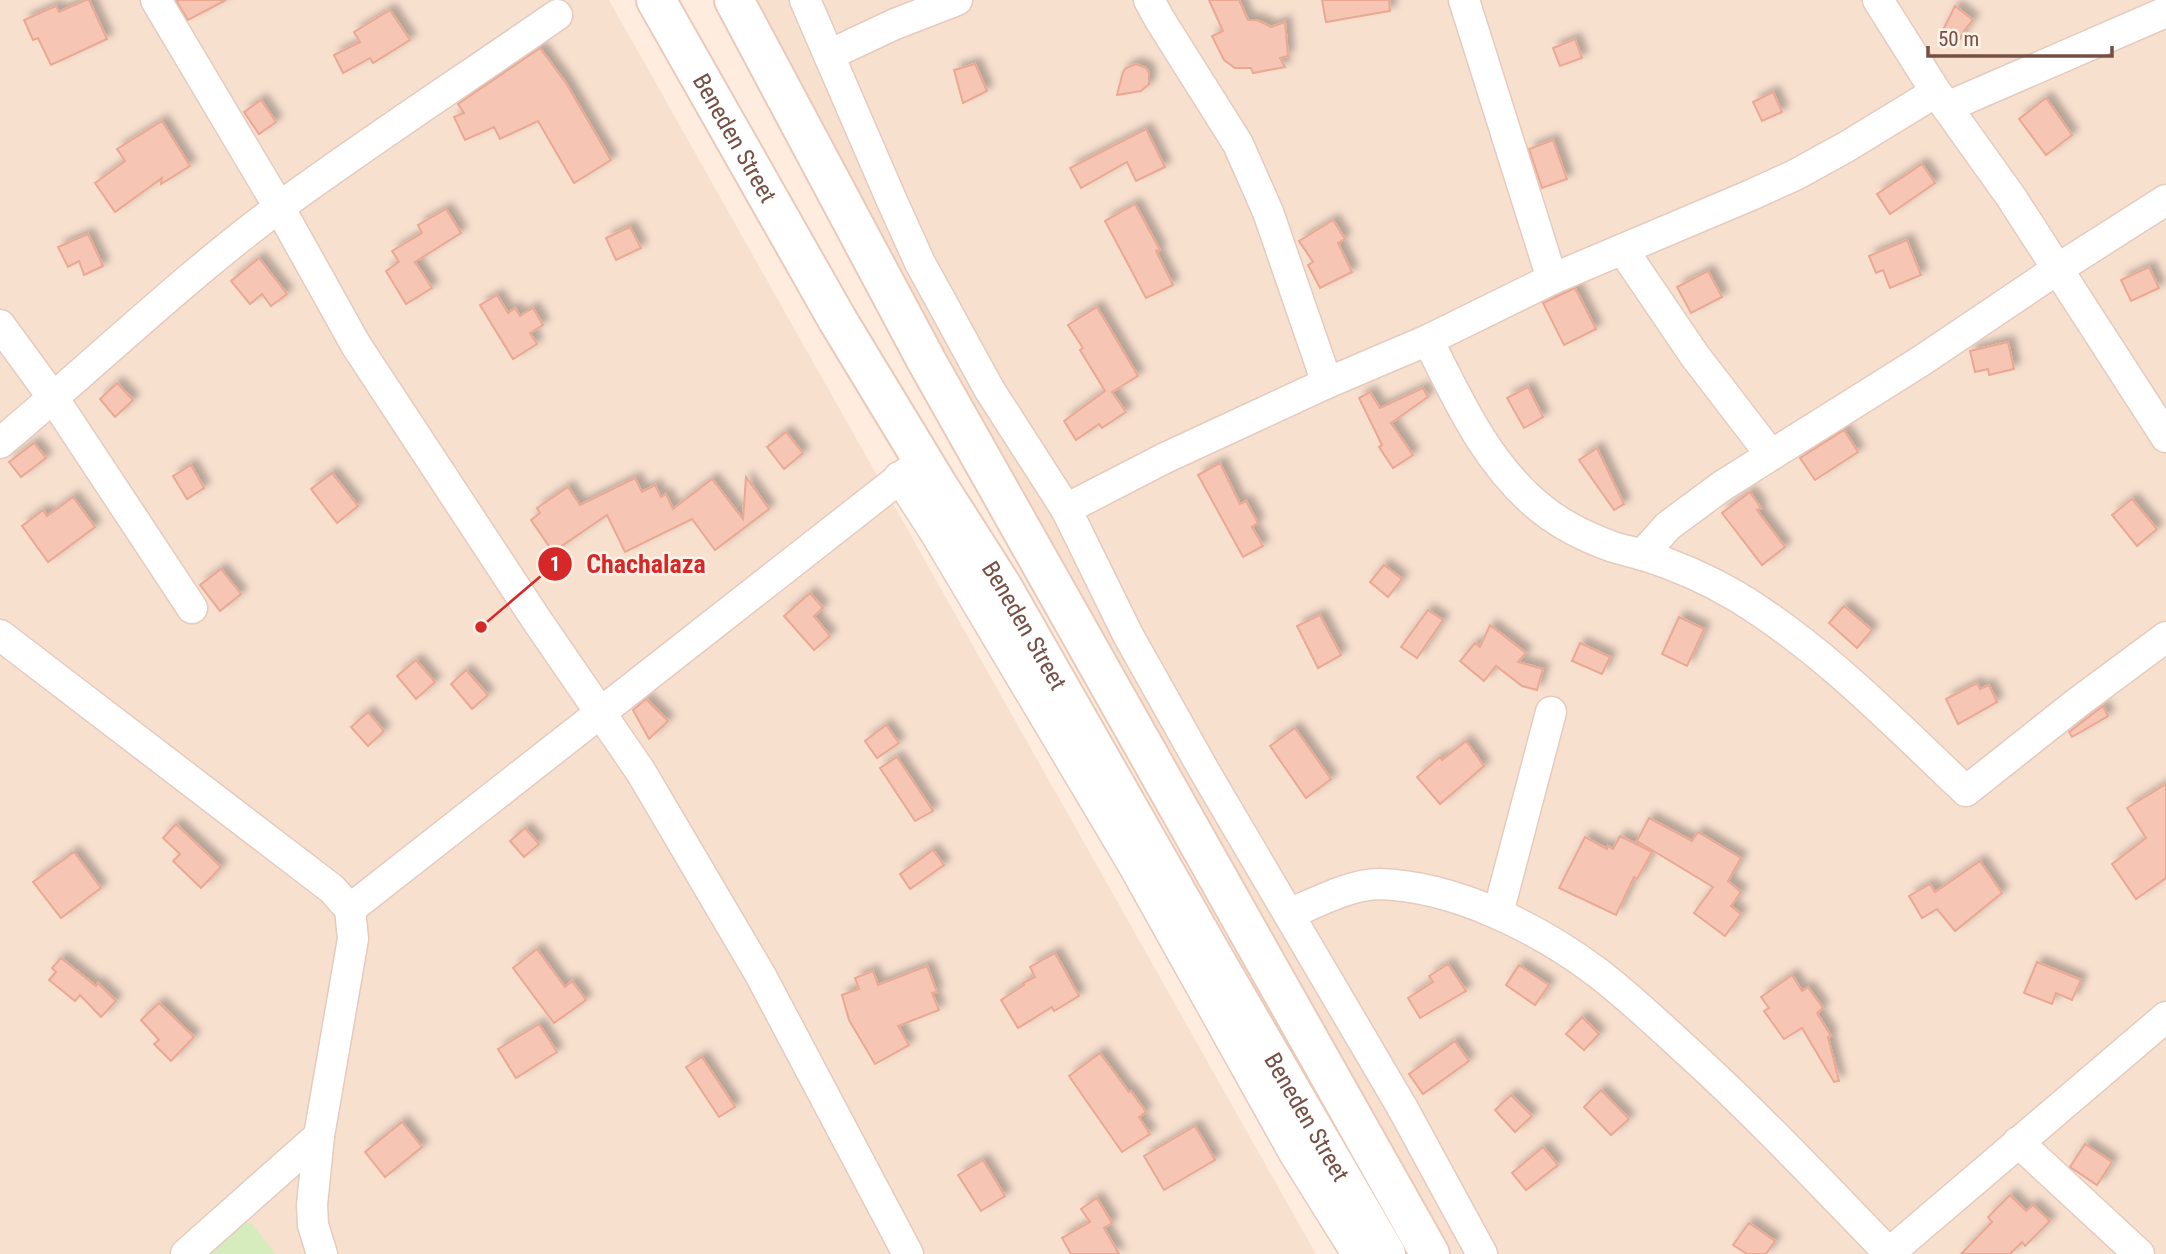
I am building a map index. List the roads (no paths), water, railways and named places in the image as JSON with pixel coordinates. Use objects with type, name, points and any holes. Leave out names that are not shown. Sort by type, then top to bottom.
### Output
[{"type":"main road","name":"Beneden Street","points":[[656,0],[837,319],[911,469],[1009,598],[1386,1254]]},
{"type":"main road","name":"Beneden Street","points":[[734,0],[926,360],[1430,1254]]},
{"type":"street","points":[[156,0],[279,207],[356,345],[641,772],[761,976],[908,1254]]},
{"type":"street","points":[[805,0],[920,263],[989,389],[1066,509],[1128,635],[1205,772],[1402,1107],[1482,1254]]},
{"type":"street","points":[[829,55],[895,24],[957,0]]},
{"type":"street","points":[[1149,0],[1238,144],[1268,212],[1327,383]]},
{"type":"street","points":[[1464,0],[1552,279]]},
{"type":"street","points":[[1878,0],[1942,99],[2011,197],[2166,437]]},
{"type":"street","points":[[1066,509],[1165,458],[1327,383],[1428,340],[1552,279],[1795,175],[1942,99],[2166,12]]},
{"type":"street","points":[[0,443],[54,399],[165,300],[279,207],[557,15]]},
{"type":"street","points":[[1642,555],[1668,526],[1693,506],[2166,200]]},
{"type":"street","points":[[1623,250],[1695,356],[1771,455]]},
{"type":"street","points":[[0,325],[54,399],[192,608]]},
{"type":"street","points":[[1428,340],[1470,423],[1508,475],[1542,509],[1572,529],[1614,547],[1700,577],[1784,627],[1846,678],[1966,791],[2166,637]]},
{"type":"street","points":[[350,909],[911,469],[936,534],[1132,863],[1294,1153],[1357,1254]]},
{"type":"street","points":[[0,635],[332,889],[350,909],[353,939],[319,1136],[312,1205],[313,1225],[322,1254]]},
{"type":"street","points":[[1498,913],[1551,712]]},
{"type":"street","points":[[1289,914],[1345,891],[1376,884],[1410,887],[1498,913],[1546,940],[1597,973],[1660,1026],[1748,1107],[1888,1254],[2166,1017]]},
{"type":"street","points":[[186,1254],[319,1136]]},
{"type":"street","points":[[2018,1142],[2139,1254]]},
{"type":"place","name":"Chachalaza","points":[[481,627]]}]
